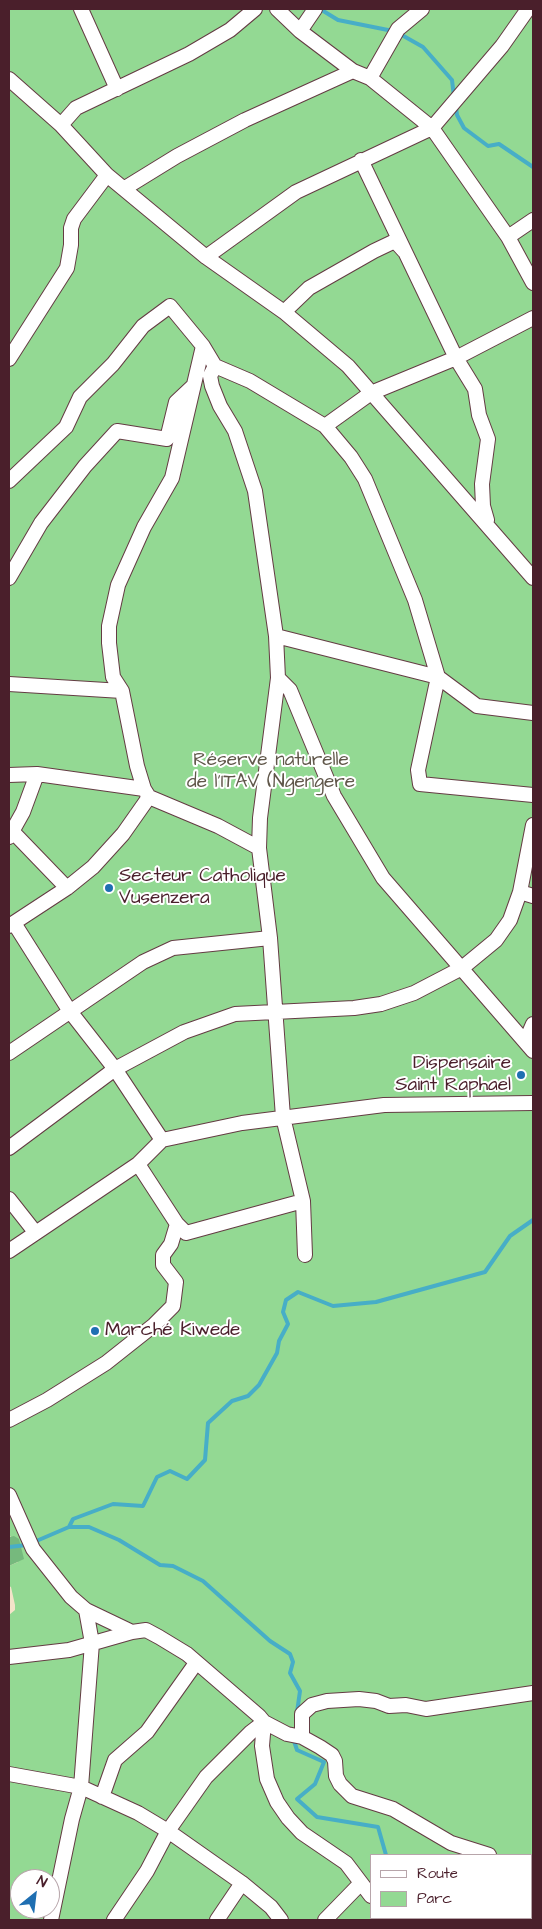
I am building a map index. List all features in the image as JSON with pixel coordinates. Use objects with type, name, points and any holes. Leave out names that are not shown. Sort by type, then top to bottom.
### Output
[{"type":"street","points":[[80,9],[117,89]]},
{"type":"street","points":[[61,126],[76,108],[214,40],[256,9]]},
{"type":"street","points":[[277,9],[300,31],[353,70],[370,78],[432,128],[508,237],[533,284]]},
{"type":"street","points":[[300,31],[315,9]]},
{"type":"street","points":[[370,78],[396,32],[422,9]]},
{"type":"street","points":[[206,257],[296,192],[432,128],[463,94],[502,46],[528,9]]},
{"type":"street","points":[[125,188],[177,156],[245,120],[353,70]]},
{"type":"street","points":[[9,78],[61,126],[107,175],[206,257],[284,312],[348,366],[494,530],[533,578]]},
{"type":"street","points":[[361,160],[456,358],[475,389],[479,415],[488,439],[482,484],[482,506],[486,518],[494,530]]},
{"type":"street","points":[[9,359],[67,268],[71,228],[74,219],[107,175]]},
{"type":"street","points":[[508,237],[533,220]]},
{"type":"street","points":[[284,312],[309,288],[395,241],[407,254]]},
{"type":"street","points":[[9,481],[66,427],[80,397],[113,364],[143,326],[170,306],[203,346],[215,366],[250,381],[325,426],[351,457],[365,479],[415,600],[438,677],[418,770],[420,784],[533,795]]},
{"type":"street","points":[[325,426],[371,393],[456,358],[533,318]]},
{"type":"street","points":[[162,1140],[116,1069],[69,1010],[11,924],[67,888],[94,867],[123,834],[147,793],[122,691],[113,676],[109,626],[118,585],[144,527],[172,478],[203,346]]},
{"type":"street","points":[[215,366],[210,376],[212,386],[220,406],[234,431],[255,491],[276,636],[278,678],[260,818],[259,848],[270,938],[282,1117],[303,1202],[305,1255]]},
{"type":"street","points":[[9,578],[41,523],[86,466],[117,432],[167,439],[176,402],[194,386]]},
{"type":"street","points":[[276,636],[438,677],[477,706],[533,713]]},
{"type":"street","points":[[278,678],[290,690],[330,787],[353,831],[383,878],[530,1046]]},
{"type":"street","points":[[9,684],[122,691]]},
{"type":"street","points":[[9,775],[37,774],[147,793],[218,826],[259,848]]},
{"type":"street","points":[[37,774],[23,812],[11,834],[67,888]]},
{"type":"street","points":[[9,1148],[116,1069],[184,1032],[235,1014],[274,1014],[381,1004],[414,993],[462,968],[496,940],[527,894],[533,825]]},
{"type":"street","points":[[9,1053],[69,1010],[143,962],[173,948],[270,938]]},
{"type":"street","points":[[530,1046],[533,1024]]},
{"type":"street","points":[[9,1251],[138,1164],[162,1140],[242,1123],[384,1105],[533,1103]]},
{"type":"street","points":[[138,1164],[177,1224],[186,1233],[303,1202]]},
{"type":"street","points":[[9,1199],[35,1232]]},
{"type":"street","points":[[9,1420],[47,1400],[106,1363],[154,1325],[173,1306],[176,1282],[163,1265],[163,1255],[171,1244],[177,1224]]},
{"type":"street","points":[[9,1495],[31,1543],[71,1597],[86,1610],[132,1632]]},
{"type":"street","points":[[51,1920],[72,1819],[82,1787],[92,1643],[86,1610]]},
{"type":"street","points":[[9,1657],[69,1650],[132,1632],[146,1630],[187,1654],[264,1722],[332,1755],[335,1761],[336,1776],[340,1784],[352,1796],[393,1809],[451,1843],[486,1854]]},
{"type":"street","points":[[102,1797],[115,1760],[147,1732],[196,1662]]},
{"type":"street","points":[[296,1736],[302,1714],[312,1705],[328,1701],[358,1699],[376,1701],[389,1706],[406,1705],[426,1709],[533,1693]]},
{"type":"street","points":[[114,1920],[146,1871],[168,1831],[206,1777],[251,1732],[264,1722]]},
{"type":"street","points":[[264,1722],[262,1746],[268,1779],[277,1802],[302,1833],[346,1863],[370,1895]]},
{"type":"street","points":[[9,1774],[82,1787],[168,1831],[242,1883],[271,1907],[282,1920]]},
{"type":"street","points":[[217,1920],[242,1883]]},
{"type":"street","points":[[326,1920],[361,1883]]},
{"type":"green space","name":"Réserve naturelle de l'ITAV (Ngengere","points":[[9,9],[533,9],[533,1920],[9,1920],[9,1615],[15,1610],[15,1605],[11,1587],[9,1586],[9,1566],[18,1562],[11,1536],[9,1537]]},
{"type":"green space","points":[[14,1536],[19,1539],[24,1559],[9,1566],[9,1537]]},
{"type":"waterway","points":[[320,9],[338,20],[393,31]]},
{"type":"waterway","points":[[400,34],[423,47],[452,80],[454,97]]},
{"type":"waterway","points":[[456,107],[457,115],[464,128],[488,146],[499,144],[533,167]]},
{"type":"waterway","points":[[69,1527],[73,1519],[113,1504],[143,1506],[157,1477],[170,1471],[187,1479],[205,1460],[208,1423],[232,1401],[248,1396],[259,1385],[277,1353],[279,1341],[288,1324],[283,1312],[286,1300],[298,1292],[333,1306],[376,1302],[485,1272],[510,1236],[533,1220]]},
{"type":"waterway","points":[[9,1547],[27,1545],[69,1527],[89,1527],[119,1540],[160,1565],[173,1566],[203,1581],[270,1641],[290,1654],[293,1662],[290,1673],[300,1691],[297,1712]]},
{"type":"waterway","points":[[293,1738],[297,1750],[324,1762],[315,1784],[297,1799],[317,1817],[378,1827],[386,1854]]},
{"type":"place","name":"Secteur Catholique Vusenzera","points":[[109,888]]},
{"type":"place","name":"Dispensaire Saint Raphael","points":[[521,1075]]},
{"type":"place","name":"Marché Kiwede","points":[[95,1331]]}]
